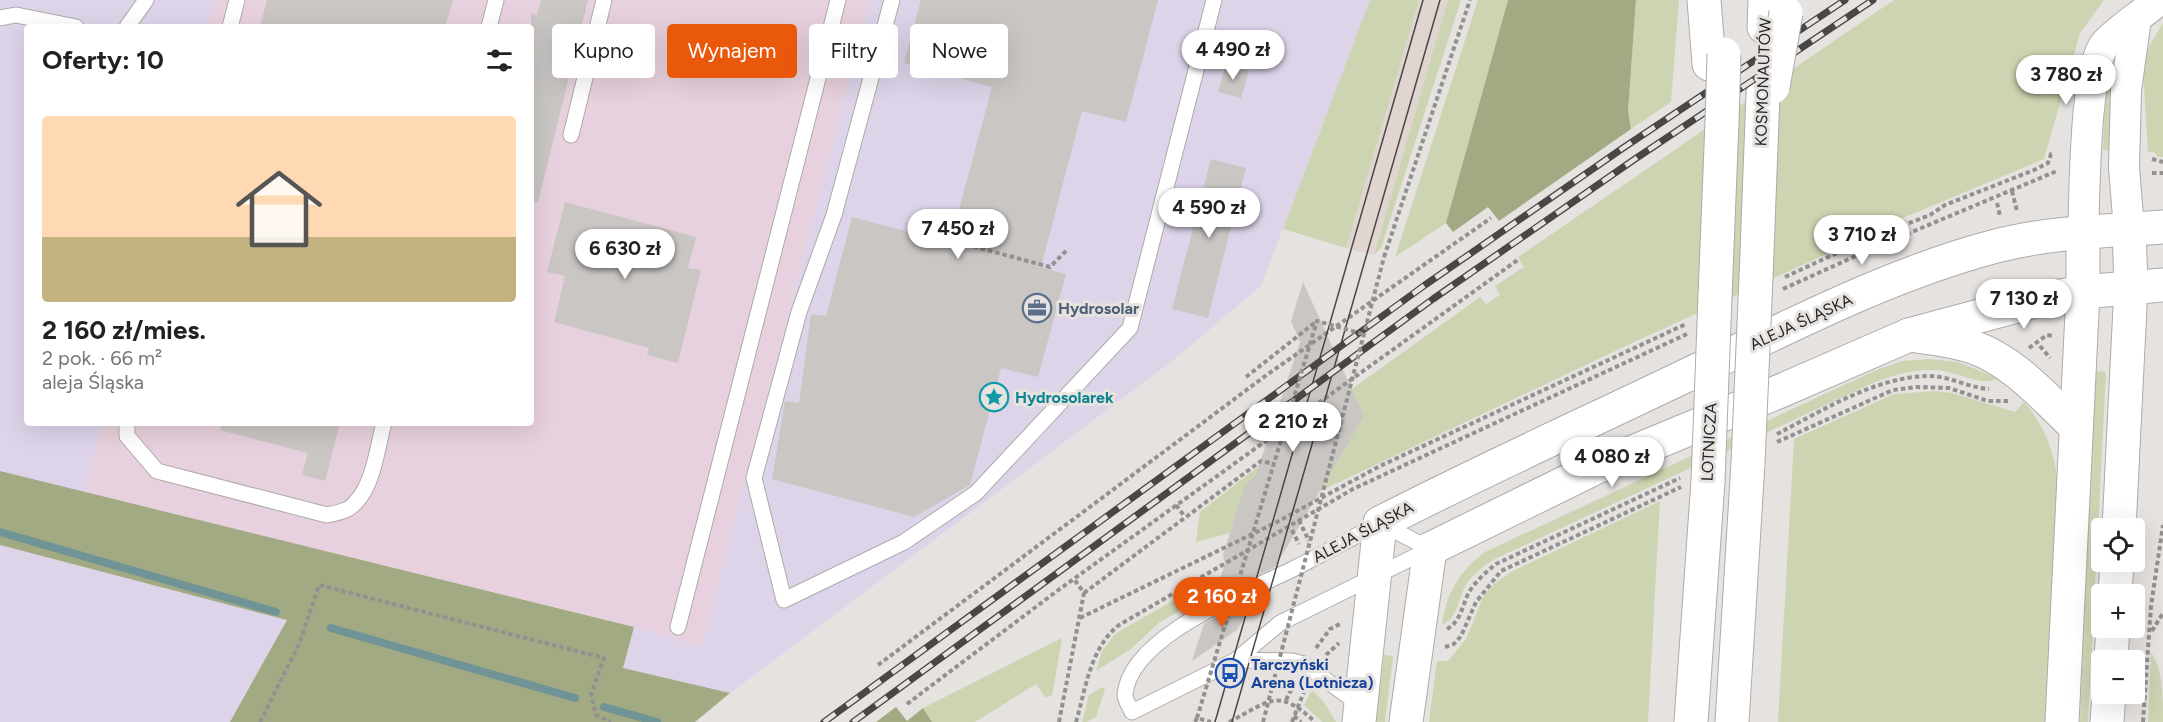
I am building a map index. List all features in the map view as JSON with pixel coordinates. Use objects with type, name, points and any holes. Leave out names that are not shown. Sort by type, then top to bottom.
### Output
[{"type":"main road","points":[[1704,0],[1717,59]]},
{"type":"main road","points":[[1717,59],[1726,0]]},
{"type":"main road","name":"KOSMONAUTÓW","points":[[1774,282],[1760,164],[1776,10]]},
{"type":"main road","name":"LOTNICZA","points":[[1690,722],[1708,482],[1720,162],[1717,59]]},
{"type":"main road","name":"ALEJA ŚLĄSKA","points":[[1380,523],[1470,477],[1822,310],[1906,275],[1995,246],[2083,232],[2163,227]]},
{"type":"main road","points":[[2120,518],[2147,286],[2129,229]]},
{"type":"main road","points":[[2062,722],[2083,292],[2083,232]]},
{"type":"main road","points":[[1732,722],[1748,463],[1774,282]]},
{"type":"main road","name":"ALEJA ŚLĄSKA","points":[[1430,549],[1597,467],[1909,335],[2002,309],[2083,292],[2147,286]]},
{"type":"main road","points":[[1909,335],[1954,342],[1998,358],[2013,368],[2076,427]]},
{"type":"main road","points":[[1360,714],[1380,523]]},
{"type":"main road","points":[[1406,722],[1430,549]]},
{"type":"main road","points":[[1735,673],[1742,722]]},
{"type":"main road","points":[[2107,722],[2108,704]]},
{"type":"street","points":[[2083,232],[2092,82],[2104,45],[2159,0]]},
{"type":"street","points":[[2129,229],[2124,141],[2126,90],[2136,19]]},
{"type":"lane","points":[[129,24],[146,0]]},
{"type":"lane","points":[[231,24],[237,0]]},
{"type":"lane","points":[[490,24],[496,0]]},
{"type":"lane","points":[[571,135],[604,0]]},
{"type":"lane","points":[[678,627],[838,0]]},
{"type":"lane","points":[[892,0],[834,214],[799,312],[754,478],[784,600],[903,542],[976,493],[1130,328],[1214,0]]},
{"type":"lane","points":[[0,18],[16,15],[61,24]]},
{"type":"lane","points":[[127,426],[127,436],[157,471],[327,515],[343,512],[356,503],[368,481],[383,426]]},
{"type":"lane","points":[[1380,523],[1430,549]]},
{"type":"lane","name":"ALEJA ŚLĄSKA","points":[[1380,523],[1307,562],[1199,614],[1164,637],[1145,656],[1131,678],[1125,696],[1132,712],[1236,660],[1280,624],[1430,549]]},
{"type":"lane","points":[[1236,660],[1292,660],[1304,664],[1360,714]]},
{"type":"path","points":[[1263,722],[1327,484],[1384,257],[1470,0]]},
{"type":"path","points":[[1774,282],[1992,189],[2048,163],[2051,154],[2054,154]]},
{"type":"path","points":[[2148,158],[2163,162]]},
{"type":"path","points":[[1774,282],[1869,250],[2054,172]]},
{"type":"path","points":[[2012,191],[2019,219]]},
{"type":"path","points":[[930,210],[924,233],[1050,267],[1067,250]]},
{"type":"path","points":[[878,664],[1268,374],[1491,218]]},
{"type":"path","points":[[907,704],[1074,579],[1519,259]]},
{"type":"path","points":[[1317,321],[1363,334]]},
{"type":"path","points":[[1246,377],[1317,321]]},
{"type":"path","points":[[1210,722],[1196,720],[1317,321]]},
{"type":"path","points":[[1080,618],[1287,519],[1380,466],[1686,324]]},
{"type":"path","points":[[1076,722],[1099,646],[1119,625],[1214,572],[1353,489],[1696,329]]},
{"type":"path","points":[[2024,353],[2047,335],[2056,337]]},
{"type":"path","points":[[2040,346],[2051,358]]},
{"type":"path","points":[[1059,722],[1084,593],[1261,461],[1274,464]]},
{"type":"path","points":[[1176,505],[1185,518]]},
{"type":"path","points":[[1299,520],[1306,534]]},
{"type":"path","points":[[2143,722],[2151,606],[2163,525]]},
{"type":"path","points":[[1074,579],[1084,593]]},
{"type":"path","points":[[260,722],[300,642],[319,585],[604,658],[591,694],[596,716],[611,722]]},
{"type":"path","points":[[2152,631],[2163,613]]},
{"type":"path","points":[[1316,649],[1330,629],[1347,619]]},
{"type":"path","points":[[1292,722],[1307,685]]},
{"type":"path","points":[[1229,722],[1266,702],[1286,700],[1297,705],[1315,722]]},
{"type":"path","points":[[1294,715],[1301,722]]},
{"type":"shaded area","points":[[0,0],[214,0],[208,24],[24,24],[24,426],[101,426],[84,492],[0,471]]},
{"type":"shaded area","points":[[214,0],[870,0],[864,24],[809,24],[809,78],[850,78],[702,647],[634,627],[84,492],[101,426],[534,426],[534,24],[208,24]]},
{"type":"shaded area","points":[[870,0],[1370,0],[1261,286],[1172,361],[730,693],[622,668],[634,627],[702,647],[850,78],[898,78],[898,24],[864,24]]},
{"type":"shaded area","points":[[1419,0],[1448,0],[1374,255],[1346,248]]},
{"type":"shaded area","points":[[0,545],[288,620],[230,722],[0,722]]},
{"type":"green space","points":[[1370,0],[1419,0],[1346,248],[1283,229]]},
{"type":"green space","points":[[1448,0],[1461,0],[1381,248],[1374,255]]},
{"type":"green space","points":[[1478,0],[1508,0],[1446,223],[1395,257]]},
{"type":"green space","points":[[1508,0],[1636,0],[1628,111],[1631,129],[1499,221],[1488,207],[1453,232],[1446,223]]},
{"type":"green space","points":[[1636,0],[1679,0],[1671,102],[1631,129],[1628,111]]},
{"type":"green space","points":[[1894,0],[2104,0],[2080,33],[2044,159],[1879,228],[1879,230],[1632,343],[1234,532],[1196,542],[1200,512],[1258,467],[1263,453],[1480,297],[1486,304],[1500,295],[1495,286],[1524,267],[1518,257]]},
{"type":"green space","points":[[2163,23],[2163,157],[2158,157],[2154,152],[2148,152],[2143,57]]},
{"type":"green space","points":[[2123,42],[2115,150],[2103,150],[2109,81]]},
{"type":"green space","points":[[1928,359],[1958,362],[1998,378],[1985,381],[1944,371],[1919,370],[1873,383],[1486,564],[1469,581],[1463,590],[1455,613],[1442,625],[1447,603],[1456,583],[1469,566],[1487,551],[1872,372],[1902,361]]},
{"type":"green space","points":[[2094,371],[2106,372],[2098,518],[2091,518],[2091,572],[2096,572],[2095,584],[2091,584],[2092,638],[2088,722],[2080,722]]},
{"type":"green space","points":[[1934,391],[1952,393],[2015,412],[2024,402],[2048,440],[2058,485],[2048,722],[1778,722],[1794,439],[1894,394]]},
{"type":"green space","points":[[0,471],[634,627],[623,668],[730,693],[695,722],[230,722],[287,620],[0,545]]},
{"type":"green space","points":[[1660,501],[1648,722],[1429,722],[1437,661],[1448,661],[1466,639],[1483,597],[1494,584],[1511,572]]},
{"type":"green space","points":[[1214,577],[1210,592],[1160,622],[1131,649],[1096,671],[1102,651],[1115,634]]},
{"type":"green space","points":[[1062,638],[1052,696],[1045,697],[1036,684],[975,722],[932,722],[923,708]]},
{"type":"green space","points":[[2151,653],[2160,675],[2163,722],[2148,722]]},
{"type":"green space","points":[[1384,655],[1393,656],[1385,722],[1376,722]]},
{"type":"green space","points":[[1102,687],[1105,689],[1096,717],[1082,722],[1089,695]]},
{"type":"green space","points":[[1312,690],[1324,702],[1336,722],[1322,722],[1304,705]]},
{"type":"green space","points":[[896,707],[907,721],[923,708],[932,722],[876,722]]},
{"type":"building","points":[[267,0],[453,0],[446,24],[261,24]]},
{"type":"building","points":[[541,0],[588,0],[582,24],[552,24],[552,78],[569,78],[538,202],[534,201],[534,24],[531,24],[531,13],[537,15]]},
{"type":"building","points":[[921,0],[1158,0],[1126,122],[1082,111],[1041,267],[1066,274],[1038,377],[1001,368],[970,485],[914,517],[772,479],[785,401],[799,403],[811,314],[826,316],[852,217],[950,243],[992,87],[959,78],[1008,78],[1008,24],[915,24]]},
{"type":"building","points":[[910,41],[910,65],[904,63]]},
{"type":"building","points":[[1226,64],[1249,71],[1241,98],[1218,92]]},
{"type":"building","points":[[1211,159],[1246,168],[1208,318],[1172,309]]},
{"type":"building","points":[[565,202],[696,237],[688,268],[701,270],[678,363],[647,355],[649,348],[554,322],[565,276],[547,272]]},
{"type":"building","points":[[1303,282],[1364,416],[1275,567],[1214,596],[1225,564],[1223,555],[1245,485],[1256,475],[1300,342],[1291,321]]},
{"type":"building","points":[[221,426],[339,426],[325,481],[302,475],[308,453],[220,430]]},
{"type":"building","points":[[1257,596],[1237,630],[1192,661],[1204,624]]},
{"type":"waterway","points":[[0,532],[276,612]]},
{"type":"waterway","points":[[331,628],[575,698]]},
{"type":"waterway","points":[[604,707],[657,722]]},
{"type":"tram line","points":[[1215,722],[1423,0]]},
{"type":"tram line","points":[[1232,722],[1440,0]]},
{"type":"railway","points":[[824,722],[1425,285],[1623,148],[1845,0]]},
{"type":"railway","points":[[853,722],[1433,299],[1635,159],[1873,0]]},
{"type":"place","name":"Hydrosolar","points":[[1037,308]]},
{"type":"place","name":"Hydrosolarek","points":[[994,397]]},
{"type":"place","name":"Tarczyński Arena (Lotnicza)","points":[[1230,673]]}]
